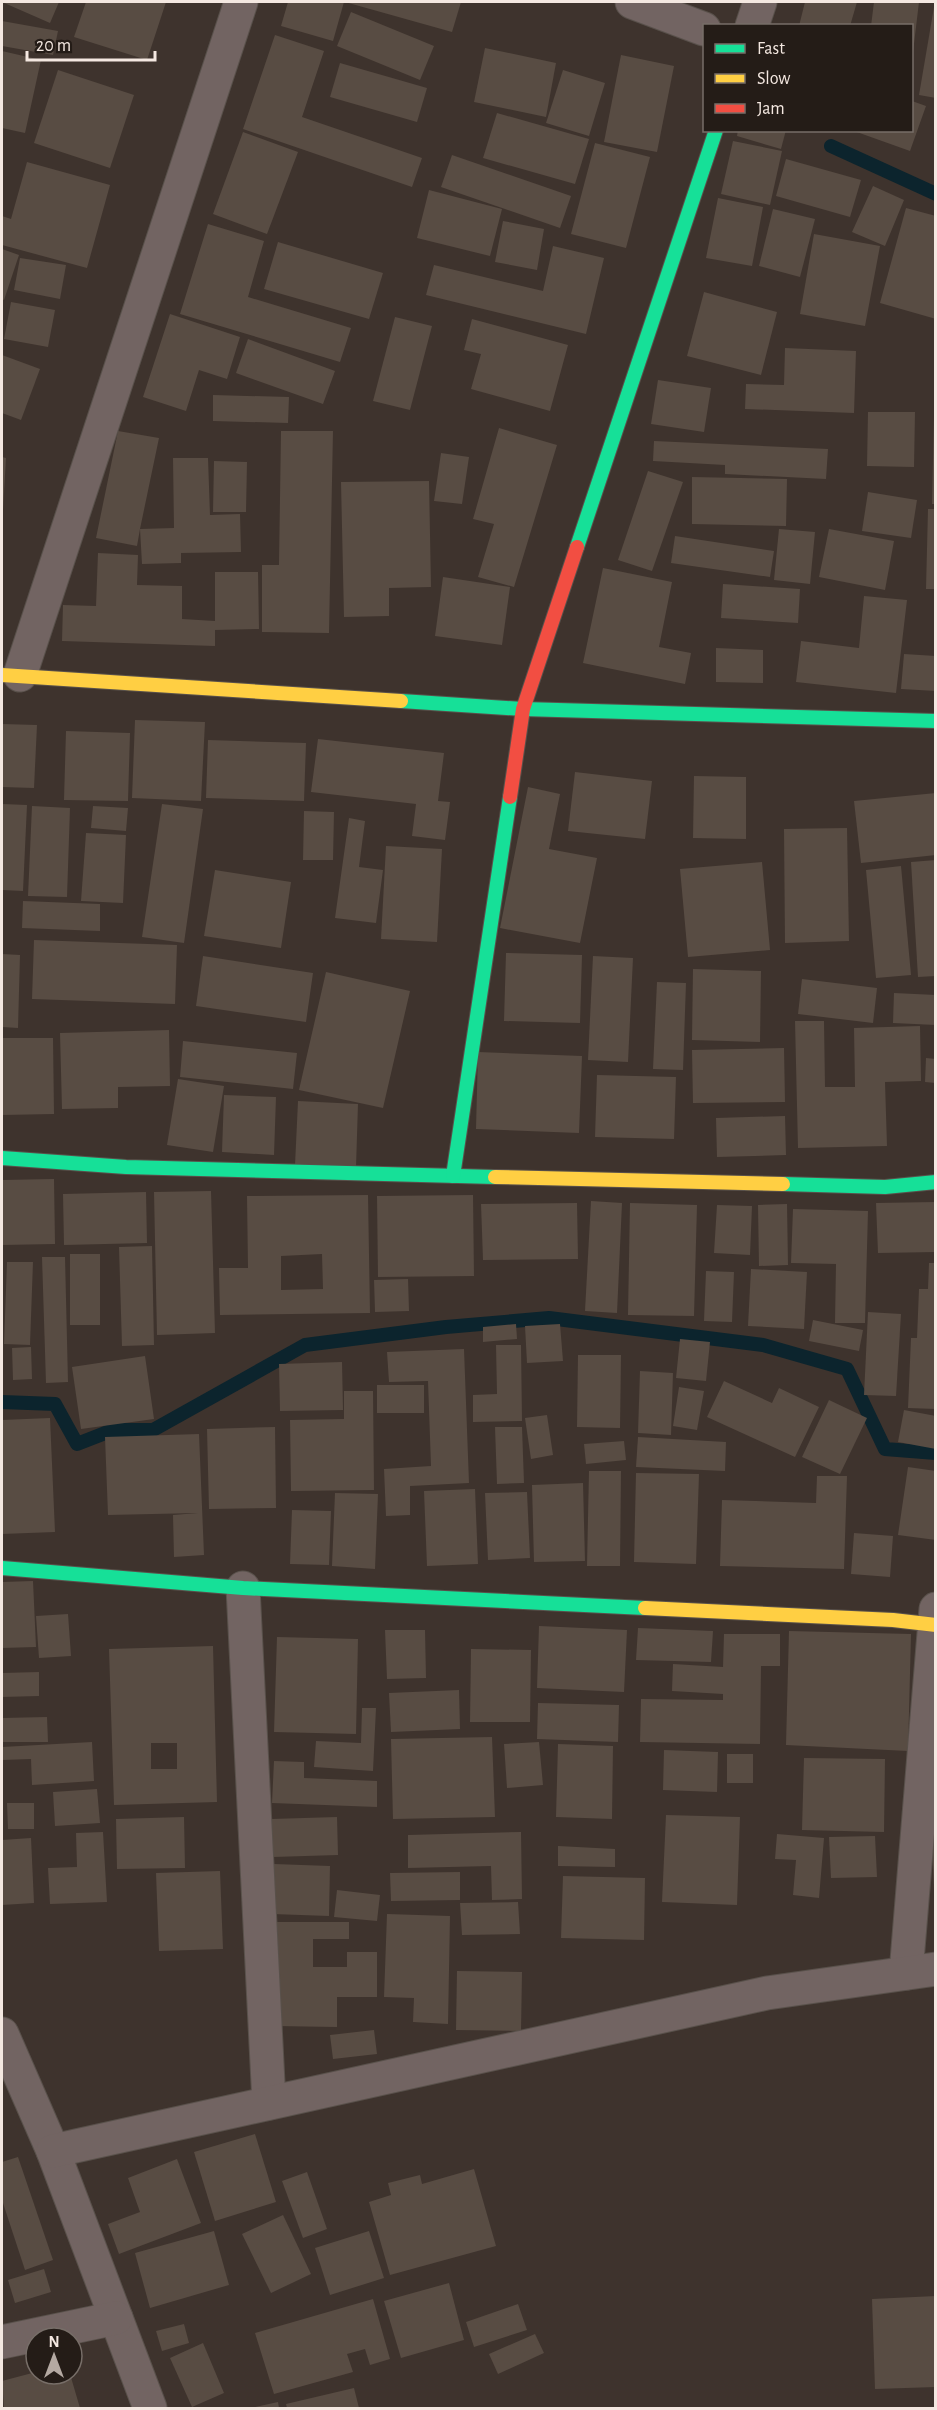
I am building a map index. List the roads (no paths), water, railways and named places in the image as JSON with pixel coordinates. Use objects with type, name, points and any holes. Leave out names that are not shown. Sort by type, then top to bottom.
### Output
[{"type":"street","points":[[241,2],[11,675],[523,709],[936,721]]},
{"type":"street","points":[[632,2],[703,29]]},
{"type":"street","points":[[753,24],[760,2]]},
{"type":"street","points":[[453,1176],[523,709],[715,132]]},
{"type":"street","points":[[2,1158],[126,1167],[453,1176],[885,1187],[936,1182]]},
{"type":"street","points":[[2,1568],[243,1588],[893,1620],[934,1620],[921,1971],[767,1992],[53,2151]]},
{"type":"street","points":[[243,1588],[269,2103]]},
{"type":"street","points":[[2,2034],[53,2151],[150,2409]]},
{"type":"street","points":[[2,2342],[116,2318]]},
{"type":"waterway","points":[[831,146],[936,194]]},
{"type":"waterway","points":[[2,1402],[55,1404],[77,1444],[113,1430],[153,1430],[305,1345],[446,1327],[549,1318],[763,1345],[847,1369],[885,1449],[936,1453]]}]
